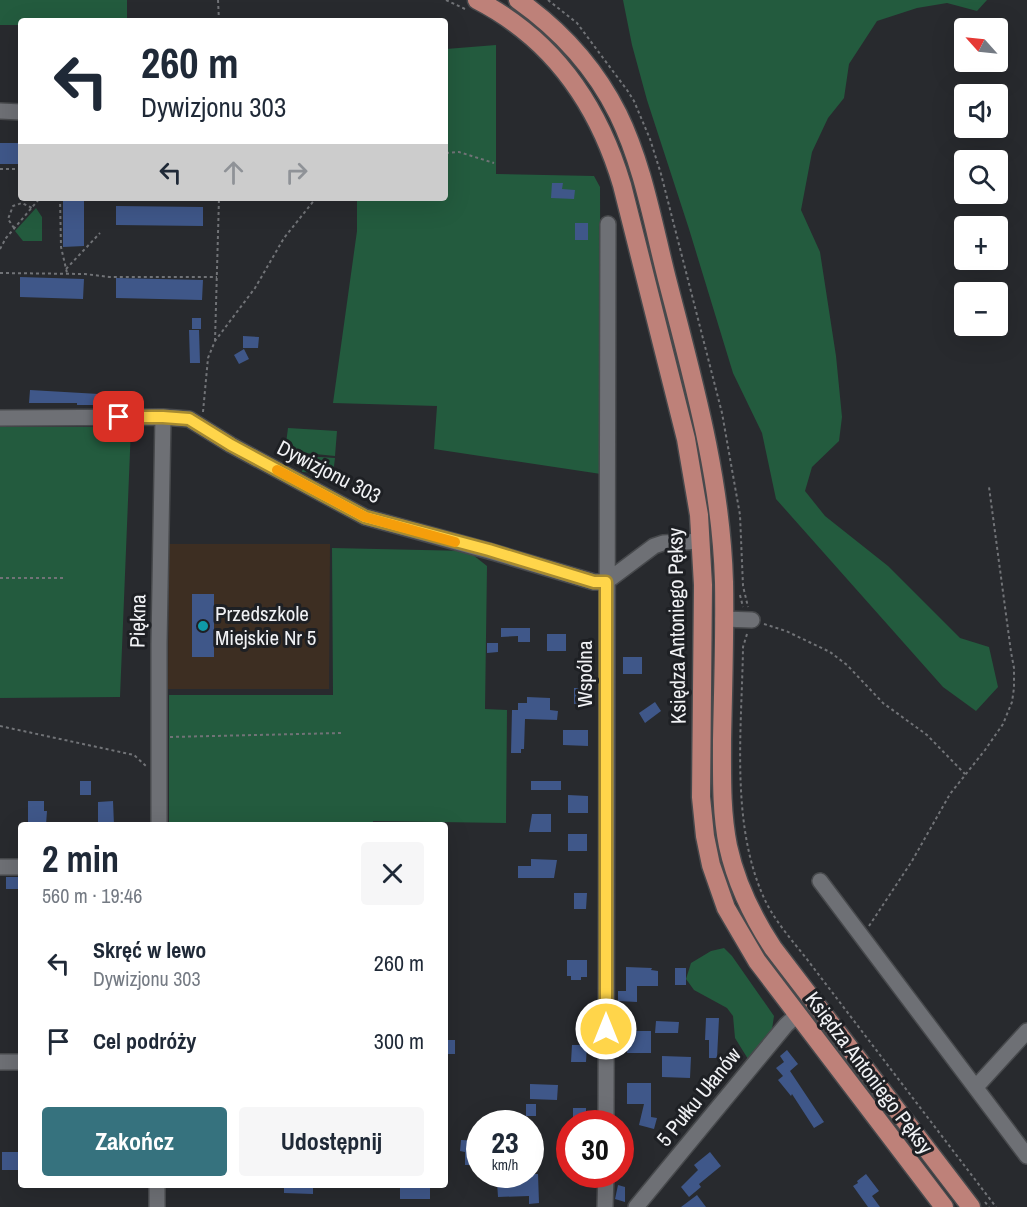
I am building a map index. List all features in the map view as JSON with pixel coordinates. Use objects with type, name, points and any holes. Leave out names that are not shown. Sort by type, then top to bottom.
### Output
[{"type":"main road","name":"Księdza Antoniego Pęksy","points":[[518,0],[560,35],[597,79],[618,114],[636,161],[709,446],[722,543],[722,797],[728,847],[745,898],[759,927],[773,948],[970,1207]]},
{"type":"main road","name":"Księdza Antoniego Pęksy","points":[[472,5],[514,23],[534,38],[559,64],[592,110],[612,152],[686,439],[696,497],[703,585],[701,797],[705,836],[718,886],[733,923],[757,961],[944,1207]]},
{"type":"street","points":[[0,111],[18,112]]},
{"type":"street","name":"Wspólna","points":[[606,1110],[608,224]]},
{"type":"street","name":"Dywizjonu 303","points":[[0,418],[163,417],[189,419],[365,517],[489,550],[594,582],[606,582]]},
{"type":"street","name":"Piękna","points":[[159,822],[160,506],[163,417]]},
{"type":"street","points":[[606,582],[654,546],[663,543],[701,541]]},
{"type":"street","points":[[723,619],[752,620]]},
{"type":"street","points":[[0,867],[18,867]]},
{"type":"street","points":[[820,881],[1027,1156]]},
{"type":"street","name":"5 Pułku Ułanów","points":[[636,1207],[786,1024],[797,1015]]},
{"type":"street","points":[[976,1087],[1027,1030]]},
{"type":"street","points":[[0,1062],[18,1062]]},
{"type":"street","points":[[157,1188],[157,1207]]},
{"type":"street","points":[[605,1207],[606,1188]]},
{"type":"path","points":[[218,0],[219,18]]},
{"type":"path","points":[[446,0],[472,5]]},
{"type":"path","points":[[448,153],[459,152],[494,163]]},
{"type":"path","points":[[0,169],[18,169]]},
{"type":"path","points":[[0,249],[6,238],[38,201]]},
{"type":"path","points":[[60,201],[61,247],[67,271]]},
{"type":"path","points":[[215,341],[219,201]]},
{"type":"path","points":[[202,427],[208,358],[215,341],[255,288],[284,237],[314,201]]},
{"type":"path","points":[[14,228],[8,219],[13,206],[22,203],[32,208]]},
{"type":"path","points":[[67,271],[100,233]]},
{"type":"path","points":[[0,273],[67,271],[109,277],[217,277]]},
{"type":"path","points":[[862,937],[912,861],[950,794],[1003,724],[1012,702],[1014,668],[989,487]]},
{"type":"path","points":[[0,578],[66,578]]},
{"type":"path","points":[[752,620],[786,631],[830,652],[847,665],[883,703],[927,735],[966,775]]},
{"type":"path","points":[[0,726],[134,756],[159,778]]},
{"type":"path","points":[[159,737],[342,733]]},
{"type":"shaded area","points":[[169,544],[330,544],[329,689],[168,689]]},
{"type":"green space","points":[[0,0],[127,0],[127,18],[18,18],[18,25],[0,25]]},
{"type":"green space","points":[[623,0],[987,0],[977,11],[947,3],[917,8],[877,21],[849,64],[844,98],[828,118],[812,152],[801,210],[820,252],[836,356],[842,417],[839,441],[812,467],[805,491],[825,516],[888,566],[960,638],[989,647],[998,687],[976,711],[943,687],[776,499],[762,433],[733,373],[647,100]]},
{"type":"green space","points":[[496,45],[496,174],[594,176],[600,187],[601,474],[434,449],[437,406],[333,403],[357,231],[357,201],[448,201],[448,49]]},
{"type":"green space","points":[[36,208],[42,217],[42,241],[23,241],[15,231]]},
{"type":"green space","points":[[0,427],[131,427],[120,697],[0,698]]},
{"type":"green space","points":[[288,428],[337,431],[335,456],[285,451]]},
{"type":"green space","points":[[304,456],[335,458],[333,474],[302,472]]},
{"type":"green space","points":[[332,548],[468,551],[487,566],[485,709],[507,710],[506,823],[169,822],[169,695],[333,695]]},
{"type":"green space","points":[[724,948],[774,1016],[771,1036],[753,1057],[748,1059],[735,1038],[733,1016],[727,1008],[694,990],[686,979],[691,963],[711,951]]},
{"type":"building","points":[[0,143],[18,143],[18,164],[0,164]]},
{"type":"building","points":[[552,183],[563,183],[562,189],[575,190],[574,199],[551,198]]},
{"type":"building","points":[[63,201],[84,201],[84,246],[63,247]]},
{"type":"building","points":[[116,206],[203,207],[203,226],[116,225]]},
{"type":"building","points":[[575,223],[588,223],[588,240],[575,240]]},
{"type":"building","points":[[20,277],[84,279],[83,299],[20,297]]},
{"type":"building","points":[[116,278],[203,280],[202,300],[116,298]]},
{"type":"building","points":[[192,318],[201,318],[201,329],[192,329]]},
{"type":"building","points":[[189,330],[199,330],[200,363],[190,363]]},
{"type":"building","points":[[243,336],[259,337],[258,348],[243,348]]},
{"type":"building","points":[[244,349],[249,359],[239,364],[234,355]]},
{"type":"building","points":[[30,390],[99,394],[99,405],[29,403]]},
{"type":"building","name":"Przedszkole Miejskie Nr 5","points":[[192,594],[214,594],[214,657],[192,657]]},
{"type":"building","points":[[501,628],[530,628],[530,642],[518,642],[518,636],[501,637]]},
{"type":"building","points":[[547,634],[566,634],[566,651],[547,651]]},
{"type":"building","points":[[487,643],[498,643],[498,652],[487,653]]},
{"type":"building","points":[[623,657],[642,657],[642,674],[623,674]]},
{"type":"building","points":[[574,688],[587,688],[587,704],[574,704]]},
{"type":"building","points":[[527,697],[550,698],[550,710],[558,711],[557,720],[525,719],[524,749],[521,749],[521,753],[511,753],[512,710],[518,710],[518,703],[527,703]]},
{"type":"building","points":[[655,702],[661,711],[645,723],[639,713]]},
{"type":"building","points":[[563,730],[588,730],[588,746],[563,745]]},
{"type":"building","points":[[80,781],[91,781],[91,795],[80,795]]},
{"type":"building","points":[[531,781],[561,781],[561,790],[531,790]]},
{"type":"building","points":[[568,795],[588,796],[588,813],[568,813]]},
{"type":"building","points":[[28,801],[44,801],[44,811],[47,811],[46,822],[28,822]]},
{"type":"building","points":[[113,801],[114,822],[98,822],[98,802]]},
{"type":"building","points":[[532,814],[551,814],[551,832],[529,832]]},
{"type":"building","points":[[568,834],[587,834],[587,851],[568,851]]},
{"type":"building","points":[[531,859],[557,860],[554,878],[518,878],[518,866],[531,866]]},
{"type":"building","points":[[6,877],[18,877],[18,889],[6,889]]},
{"type":"building","points":[[574,893],[587,893],[586,909],[574,909]]},
{"type":"building","points":[[567,960],[587,960],[587,977],[581,977],[581,980],[571,980],[571,976],[567,976]]},
{"type":"building","points":[[626,967],[652,968],[651,970],[658,971],[658,986],[637,986],[637,1002],[618,1001],[618,991],[626,991]]},
{"type":"building","points":[[675,968],[686,968],[686,985],[675,985]]},
{"type":"building","points":[[706,1018],[719,1018],[717,1058],[709,1058],[709,1040],[705,1040]]},
{"type":"building","points":[[656,1021],[679,1022],[678,1033],[655,1033]]},
{"type":"building","points":[[628,1031],[651,1031],[651,1053],[627,1053]]},
{"type":"building","points":[[448,1040],[455,1040],[455,1054],[448,1054]]},
{"type":"building","points":[[572,1045],[587,1045],[586,1062],[571,1062]]},
{"type":"building","points":[[787,1050],[798,1064],[790,1071],[824,1122],[814,1128],[792,1094],[791,1096],[778,1080],[783,1076],[776,1068],[784,1062],[780,1056]]},
{"type":"building","points":[[662,1056],[691,1057],[690,1078],[662,1077]]},
{"type":"building","points":[[627,1083],[651,1083],[651,1117],[657,1118],[654,1129],[639,1125],[644,1104],[627,1104]]},
{"type":"building","points":[[530,1084],[558,1085],[557,1100],[530,1099]]},
{"type":"building","points":[[526,1104],[536,1104],[536,1110],[526,1110]]},
{"type":"building","points":[[573,1108],[586,1108],[586,1110],[573,1110]]},
{"type":"building","points":[[461,1140],[466,1140],[466,1165],[465,1152],[460,1151]]},
{"type":"building","points":[[2,1152],[18,1152],[18,1170],[2,1170]]},
{"type":"building","points":[[710,1152],[721,1166],[699,1184],[701,1187],[689,1197],[681,1187],[698,1170],[694,1165]]},
{"type":"building","points":[[866,1174],[879,1191],[872,1196],[880,1207],[868,1207],[853,1186]]},
{"type":"building","points":[[284,1188],[313,1188],[313,1194],[284,1193]]},
{"type":"building","points":[[400,1188],[430,1188],[430,1199],[400,1199]]},
{"type":"building","points":[[497,1188],[538,1188],[539,1203],[529,1204],[529,1196],[498,1197]]},
{"type":"building","points":[[617,1188],[625,1188],[625,1202],[615,1199]]},
{"type":"building","points":[[697,1195],[706,1207],[681,1207]]},
{"type":"slow traffic","points":[[277,470],[365,517],[455,542]]},
{"type":"place","name":"Przedszkole Miejskie Nr 5","points":[[203,626]]},
{"type":"route","points":[[119,417],[189,419],[231,445],[365,517],[489,550],[594,582],[606,582],[606,1029]]}]
